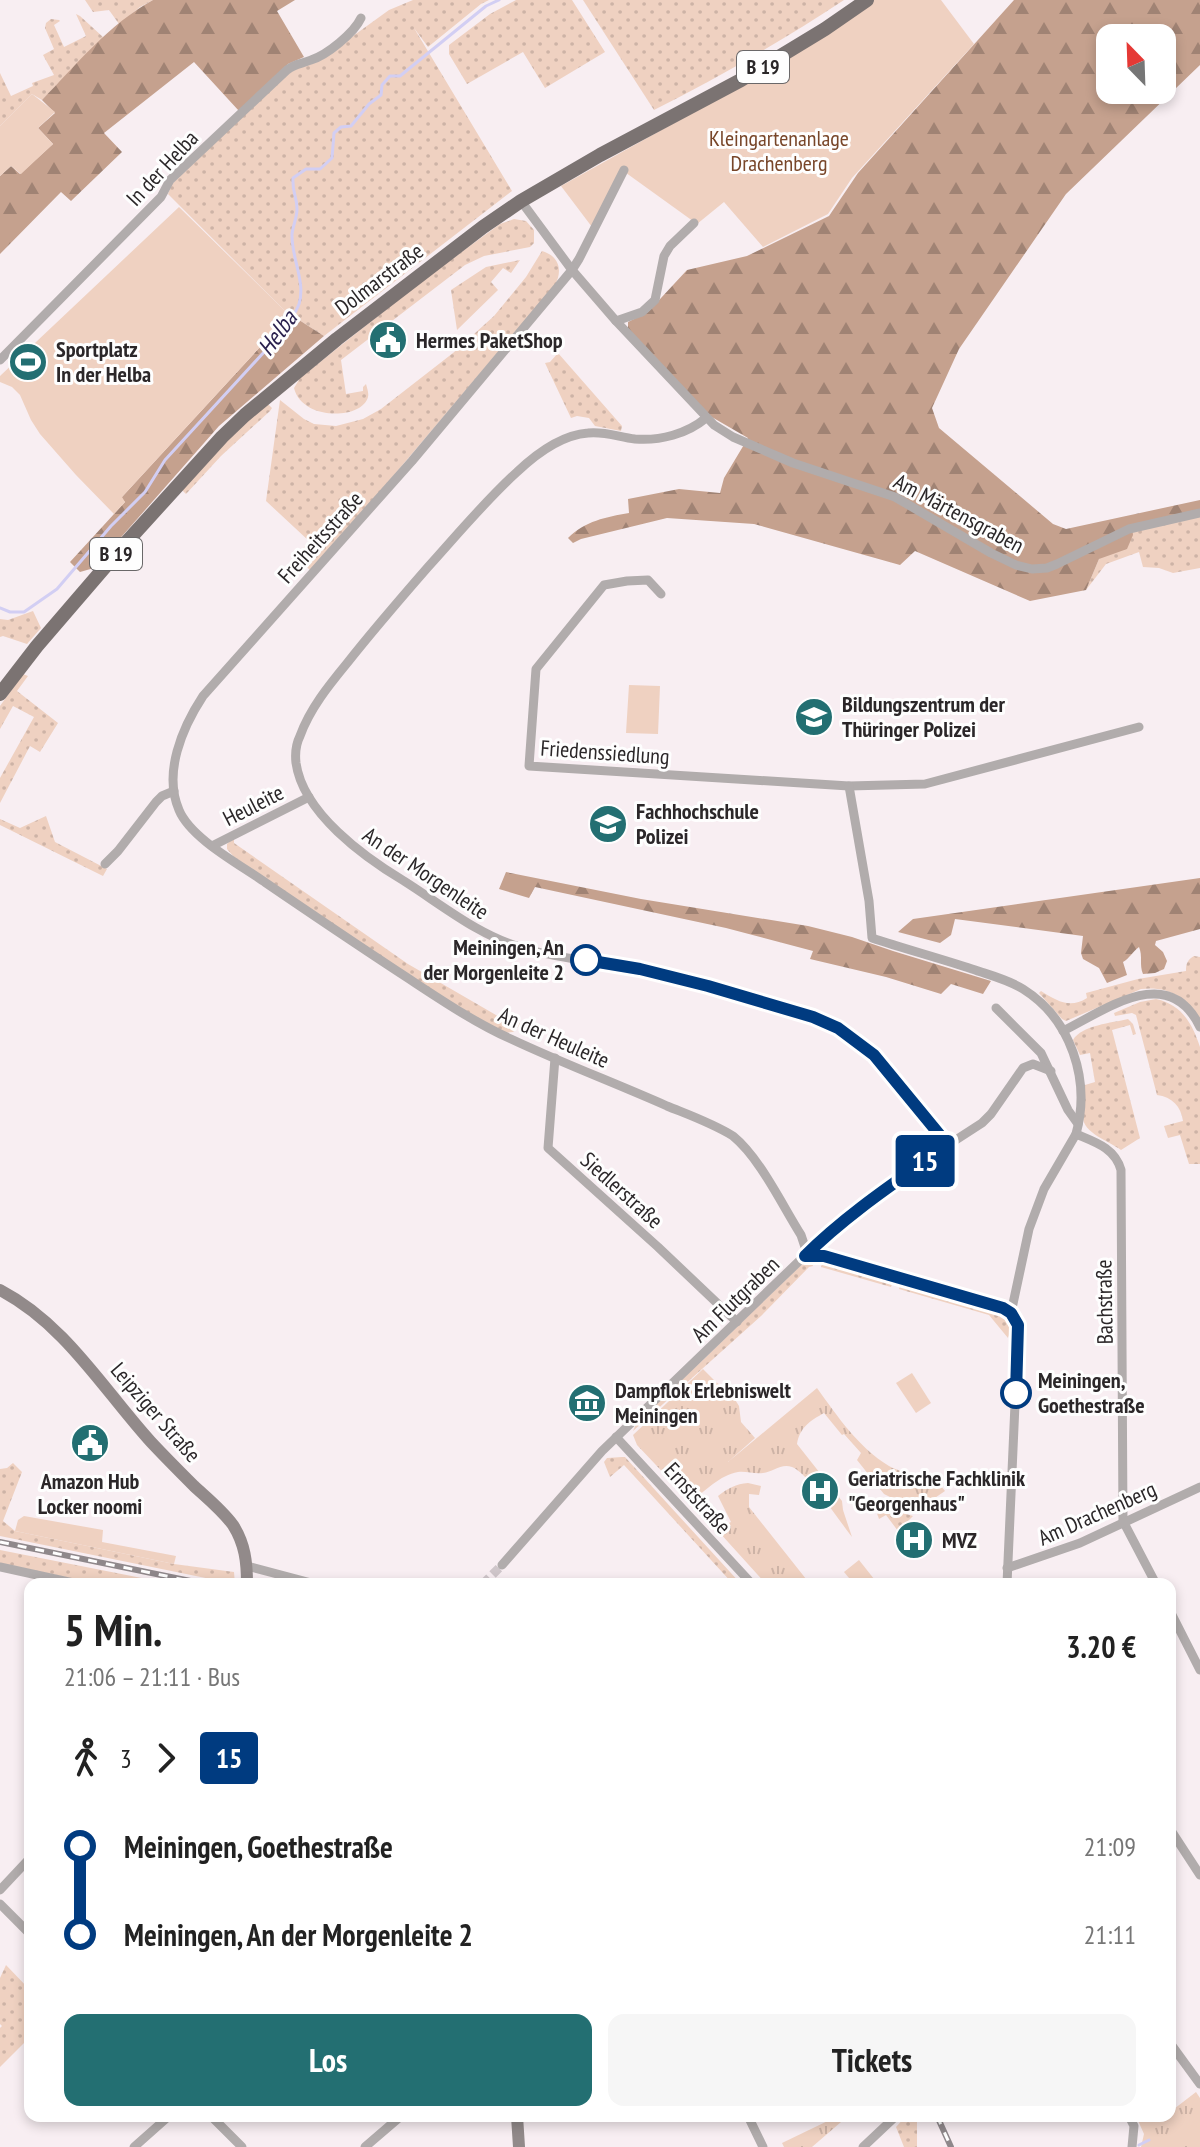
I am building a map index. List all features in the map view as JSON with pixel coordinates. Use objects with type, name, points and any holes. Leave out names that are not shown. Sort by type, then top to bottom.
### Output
[{"type":"main road","name":"Dolmarstraße","points":[[0,694],[37,646],[197,463],[245,415],[337,339],[521,201],[741,80],[867,0]]},
{"type":"main road","name":"Leipziger Straße","points":[[0,1290],[35,1312],[65,1340],[150,1440],[233,1525],[245,1551],[247,1578]]},
{"type":"main road","points":[[517,2122],[519,2147]]},
{"type":"street","name":"In der Helba","points":[[0,360],[161,197],[170,180],[292,65],[319,56],[352,33],[361,18]]},
{"type":"street","name":"Freiheitsstraße","points":[[212,846],[182,817],[174,791],[174,769],[181,740],[203,696],[412,461],[572,270],[624,170]]},
{"type":"street","points":[[521,201],[572,270],[706,418]]},
{"type":"street","points":[[616,321],[642,312],[655,300],[664,256],[694,223]]},
{"type":"street","name":"Am Märtensgraben","points":[[706,418],[733,437],[767,453],[895,497],[991,553],[1032,569],[1057,564],[1129,529],[1200,513]]},
{"type":"street","name":"An der Morgenleite","points":[[706,418],[690,430],[664,437],[636,439],[598,432],[580,434],[548,447],[516,473],[386,614],[320,700],[300,735],[295,760],[300,777],[309,797],[343,837],[369,859],[496,940],[548,955],[640,969],[708,986],[813,1017],[838,1028],[874,1055],[948,1145]]},
{"type":"street","name":"Friedenssiedlung","points":[[661,594],[648,580],[604,585],[536,669],[529,766],[849,786],[925,784],[1139,727]]},
{"type":"street","points":[[849,786],[869,901],[872,938],[1012,983],[1053,1015],[1080,1073],[1077,1129],[1044,1189],[1029,1229],[1011,1313]]},
{"type":"street","points":[[105,864],[156,802],[174,791]]},
{"type":"street","name":"Heuleite","points":[[212,846],[309,797]]},
{"type":"street","name":"An der Heuleite","points":[[212,846],[462,1013],[511,1040],[733,1136],[755,1162],[801,1235],[805,1256]]},
{"type":"street","points":[[1063,1031],[1110,1007],[1158,992],[1171,996],[1192,1014],[1200,1027]]},
{"type":"street","points":[[996,1008],[1041,1053],[1077,1129]]},
{"type":"street","name":"Siedlerstraße","points":[[555,1058],[548,1148],[737,1322]]},
{"type":"street","name":"Am Flutgraben","points":[[502,1565],[570,1485],[616,1437],[820,1241],[878,1195],[982,1123],[1023,1068],[1033,1064],[1051,1071]]},
{"type":"street","name":"Bachstraße","points":[[1077,1129],[1115,1155],[1121,1170],[1123,1521],[1153,1578]]},
{"type":"street","points":[[805,1256],[824,1256],[1003,1308],[1011,1313],[1018,1325],[1018,1337],[1007,1575]]},
{"type":"street","name":"Ernststraße","points":[[616,1437],[746,1578]]},
{"type":"street","name":"Am Drachenberg","points":[[1007,1575],[1200,1487]]},
{"type":"street","points":[[247,1566],[295,1578]]},
{"type":"street","points":[[0,1567],[50,1578]]},
{"type":"street","points":[[1176,1623],[1200,1670]]},
{"type":"street","points":[[1176,1838],[1200,1875]]},
{"type":"street","points":[[0,1890],[24,1864]]},
{"type":"street","points":[[0,1904],[24,1928]]},
{"type":"street","points":[[1176,2051],[1200,2084]]},
{"type":"street","points":[[134,2147],[162,2122]]},
{"type":"street","points":[[217,2122],[242,2147]]},
{"type":"street","points":[[365,2147],[394,2122]]},
{"type":"street","points":[[751,2122],[763,2147]]},
{"type":"street","points":[[863,2147],[890,2122]]},
{"type":"street","points":[[1132,2122],[1132,2147]]},
{"type":"green space","points":[[85,0],[153,0],[119,24],[109,10],[93,12]]},
{"type":"green space","points":[[153,0],[295,0],[277,11],[304,57],[288,64],[239,111],[194,62],[104,133],[122,152],[71,201],[61,192],[0,254],[0,176],[11,166],[20,174],[53,144],[38,128],[55,113],[42,100],[108,33]]},
{"type":"green space","points":[[413,0],[489,0],[428,47],[414,28],[512,191],[324,336],[285,311],[168,194],[172,184],[289,71],[317,62],[389,10]]},
{"type":"green space","points":[[516,0],[572,0],[605,52],[545,88],[523,52],[467,84],[449,54],[449,45],[490,14]]},
{"type":"green space","points":[[583,0],[844,0],[750,58],[654,110]]},
{"type":"green space","name":"Kleingartenanlage Drachenberg","points":[[874,0],[941,0],[974,44],[852,178],[828,214],[763,247],[724,202],[697,224],[622,170],[592,227],[561,186],[753,79],[810,45]]},
{"type":"green space","points":[[1014,0],[1200,0],[1200,65],[1176,88],[1176,24],[1096,24],[1096,104],[1159,104],[1066,194],[959,349],[932,408],[939,428],[1053,524],[1066,529],[1200,500],[1200,509],[1132,525],[1133,535],[1127,549],[1099,559],[1086,590],[1030,601],[915,551],[900,565],[754,524],[667,518],[573,543],[568,538],[581,527],[629,513],[628,499],[679,489],[720,493],[724,478],[748,438],[710,416],[628,329],[628,322],[648,312],[687,270],[747,256],[829,216],[858,173]]},
{"type":"green space","points":[[76,14],[103,37],[42,100],[32,94],[0,126],[0,73],[11,96],[33,86],[32,83],[54,75],[43,55],[54,49],[45,28],[46,23],[51,19],[60,21],[54,25],[64,47],[86,36]]},
{"type":"green space","points":[[32,94],[55,112],[38,128],[53,144],[21,174],[11,166],[0,176],[0,126]]},
{"type":"green space","points":[[179,207],[285,311],[272,334],[122,497],[125,502],[114,514],[40,434],[20,395],[0,382],[0,376]]},
{"type":"green space","points":[[514,219],[526,221],[534,230],[534,243],[530,247],[484,256],[465,265],[341,360],[346,394],[363,391],[366,384],[368,395],[363,405],[355,410],[332,414],[308,407],[299,399],[294,388],[300,378],[423,280],[500,224]]},
{"type":"green space","points":[[542,251],[552,256],[558,264],[559,274],[555,285],[310,570],[296,557],[309,541],[266,501],[280,400],[314,424],[336,426],[363,419],[381,409],[453,353],[494,316],[526,277]]},
{"type":"green space","points":[[520,260],[511,273],[503,268],[491,282],[498,290],[457,330],[451,290],[486,267]]},
{"type":"green space","points":[[285,311],[324,336],[219,426],[94,568],[80,572],[70,562],[125,502],[121,498],[272,334]]},
{"type":"green space","points":[[558,353],[622,426],[621,431],[595,426],[589,418],[571,418],[545,363]]},
{"type":"green space","points":[[267,403],[272,408],[270,411],[221,456],[186,494],[180,488]]},
{"type":"green space","points":[[1200,509],[1200,568],[1173,573],[1143,567],[1139,552],[1106,564],[1086,590],[1099,559],[1131,525]]},
{"type":"green space","points":[[33,611],[41,628],[27,644],[0,637],[0,619],[8,620]]},
{"type":"green space","points":[[23,674],[28,676],[17,691],[58,723],[40,752],[30,746],[0,803],[0,778],[34,717],[13,706],[0,729],[0,706]]},
{"type":"green space","points":[[629,685],[660,686],[658,734],[626,733]]},
{"type":"green space","points":[[46,816],[55,842],[107,869],[103,876],[0,825],[0,819],[20,828]]},
{"type":"green space","points":[[234,837],[234,843],[408,964],[508,1022],[513,1017],[521,1024],[513,1032],[504,1033],[435,993],[234,857],[227,844]]},
{"type":"green space","points":[[506,872],[641,899],[808,926],[991,981],[983,994],[951,984],[941,994],[810,959],[813,951],[726,928],[535,887],[529,898],[499,889]]},
{"type":"green space","points":[[1200,878],[1200,929],[1156,941],[1155,945],[1167,961],[1164,969],[1143,974],[1139,947],[1123,962],[1127,975],[1107,983],[1099,968],[1083,959],[1083,936],[955,919],[951,935],[940,943],[898,932],[913,919]]},
{"type":"green space","points":[[1194,956],[1200,957],[1200,1019],[1189,1004],[1175,994],[1150,988],[1066,1021],[1039,993],[1041,991],[1058,1001],[1075,1003],[1087,998],[1086,993],[1138,979],[1186,971],[1187,962]]},
{"type":"green space","points":[[1156,999],[1173,1006],[1185,1016],[1200,1047],[1200,1164],[1189,1164],[1180,1135],[1168,1138],[1164,1126],[1183,1121],[1182,1116],[1171,1100],[1157,1095],[1136,1015],[1115,1016],[1114,1013]]},
{"type":"green space","points":[[1128,1019],[1136,1034],[1133,1035],[1130,1025],[1112,1030],[1140,1138],[1121,1150],[1092,1132],[1084,1123],[1085,1085],[1095,1082],[1090,1053],[1080,1055],[1073,1040],[1090,1028]]},
{"type":"green space","points":[[811,1259],[813,1266],[633,1431],[637,1422],[800,1266]]},
{"type":"green space","points":[[823,1260],[893,1281],[891,1287],[821,1267]]},
{"type":"green space","points":[[901,1283],[1000,1313],[1010,1324],[1011,1335],[1008,1338],[989,1315],[899,1289]]},
{"type":"green space","points":[[703,1369],[729,1390],[739,1406],[741,1422],[755,1438],[728,1462],[817,1388],[849,1431],[868,1450],[889,1466],[934,1481],[945,1491],[926,1504],[912,1508],[884,1494],[857,1460],[861,1453],[824,1413],[806,1425],[797,1444],[842,1501],[852,1537],[806,1478],[788,1466],[763,1473],[741,1472],[725,1476],[691,1502],[637,1445],[633,1435]]},
{"type":"green space","points":[[912,1373],[931,1403],[916,1413],[896,1383]]},
{"type":"green space","points":[[625,1457],[736,1578],[728,1578],[624,1465],[610,1477],[604,1462],[607,1458]]},
{"type":"green space","points":[[13,1463],[22,1472],[3,1521],[15,1531],[174,1564],[234,1572],[234,1578],[206,1578],[0,1536],[0,1469]]},
{"type":"green space","points":[[740,1484],[761,1486],[759,1495],[749,1494],[749,1507],[805,1578],[761,1578],[700,1511],[705,1506],[718,1528],[731,1522],[718,1496]]},
{"type":"green space","points":[[882,1507],[913,1516],[907,1522],[914,1531],[904,1539],[886,1515],[879,1519],[877,1513]]},
{"type":"green space","points":[[24,1516],[103,1530],[102,1542],[176,1556],[174,1564],[15,1531],[18,1520]]},
{"type":"green space","points":[[0,1550],[142,1578],[70,1578],[0,1563]]},
{"type":"green space","points":[[859,1560],[873,1578],[849,1578],[844,1572]]},
{"type":"green space","points":[[6,1965],[24,1984],[24,2043],[0,2067],[2,2026],[0,1978]]},
{"type":"green space","points":[[1196,2092],[1200,2098],[1200,2147],[1141,2147],[1144,2134],[1139,2122],[1176,2122],[1176,2107]]},
{"type":"green space","points":[[826,2122],[841,2122],[812,2147],[784,2147],[782,2143]]},
{"type":"green space","points":[[901,2122],[917,2122],[917,2147],[904,2147],[896,2127]]},
{"type":"waterway","name":"Helba","points":[[0,608],[24,612],[57,589],[145,492],[165,460],[287,327],[301,296],[292,243],[297,209],[293,178],[306,169],[320,169],[332,158],[334,133],[341,127],[351,126],[381,95],[382,85],[390,76],[400,76],[486,6],[499,0]]},
{"type":"waterway","points":[[1139,2145],[1149,2140]]},
{"type":"tunnel","points":[[489,1578],[502,1565]]},
{"type":"railway","points":[[0,1542],[176,1578]]},
{"type":"railway","points":[[940,2122],[951,2147]]},
{"type":"bus line","name":"15","points":[[586,960],[675,977],[813,1017],[838,1028],[874,1055],[948,1145],[878,1195],[805,1256],[824,1256],[1003,1308],[1011,1313],[1018,1325],[1016,1393]]},
{"type":"place","name":"Hermes PaketShop","points":[[388,340]]},
{"type":"place","name":"Sportplatz In der Helba","points":[[28,362]]},
{"type":"place","name":"Bildungszentrum der Thüringer Polizei","points":[[814,717]]},
{"type":"place","name":"Fachhochschule Polizei","points":[[608,824]]},
{"type":"place","name":"Meiningen, An der Morgenleite 2","points":[[586,960]]},
{"type":"place","name":"Meiningen, Goethestraße","points":[[1016,1393]]},
{"type":"place","name":"Dampflok Erlebniswelt Meiningen","points":[[587,1403]]},
{"type":"place","name":"Amazon Hub Locker noomi","points":[[90,1443]]},
{"type":"place","name":"Geriatrische Fachklinik \"Georgenhaus\"","points":[[820,1491]]},
{"type":"place","name":"MVZ","points":[[914,1540]]}]
